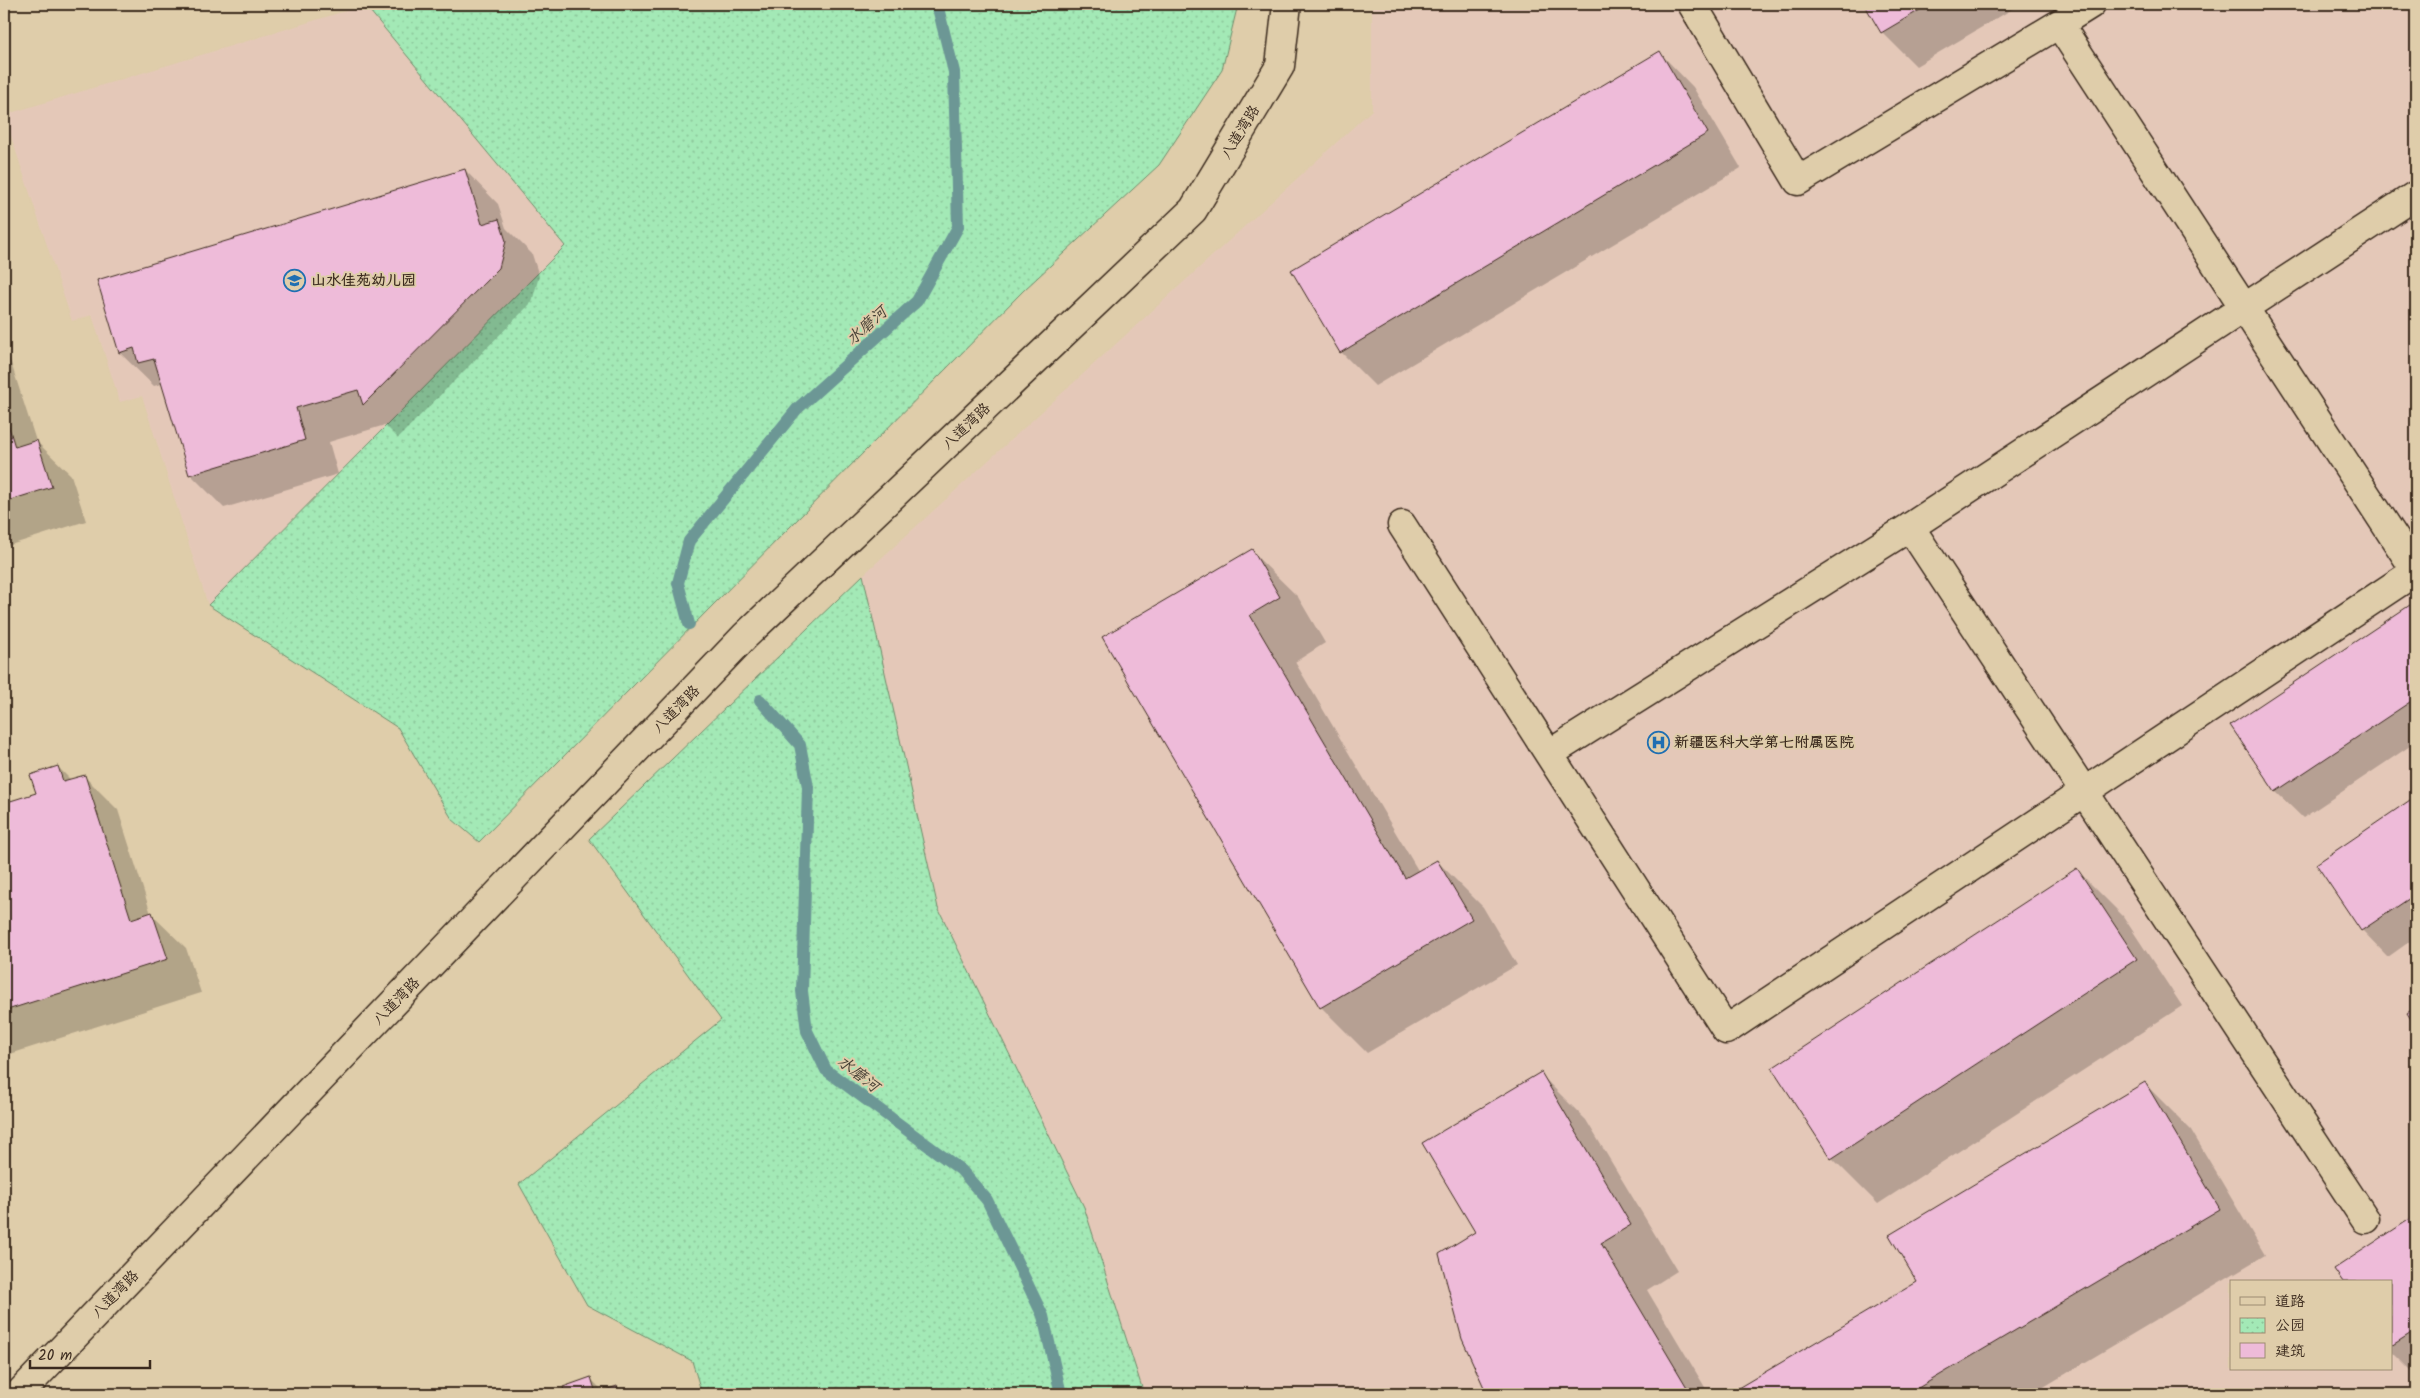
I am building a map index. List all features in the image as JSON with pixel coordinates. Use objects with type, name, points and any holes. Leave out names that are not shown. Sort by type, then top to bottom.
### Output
[{"type":"street","name":"八道湾路","points":[[19,1394],[745,636],[1193,210],[1280,66],[1287,4]]},
{"type":"street","points":[[1692,4],[1798,181],[2091,4]]},
{"type":"street","points":[[1402,525],[1726,1030],[2416,571],[2059,24]]},
{"type":"street","points":[[1549,754],[1910,527],[2416,195]]},
{"type":"street","points":[[1910,527],[2365,1219]]},
{"type":"shaded area","name":"新疆医科大学第七附属医院","points":[[1372,4],[2416,4],[2416,1394],[1144,1394],[1084,1207],[938,908],[863,575],[1372,110]]},
{"type":"shaded area","name":"山水佳苑幼儿园","points":[[365,5],[565,246],[208,605],[142,396],[120,402],[92,315],[72,321],[4,115]]},
{"type":"green space","points":[[359,4],[1238,4],[1222,70],[1159,165],[1024,290],[479,842],[452,819],[398,728],[208,605],[565,246],[365,5]]},
{"type":"green space","points":[[863,575],[938,908],[1084,1207],[1144,1394],[702,1394],[692,1361],[587,1305],[519,1184],[721,1020],[589,839]]},
{"type":"building","points":[[1864,4],[1930,4],[1881,33]]},
{"type":"building","points":[[1660,51],[1708,133],[1340,353],[1291,270]]},
{"type":"building","points":[[465,169],[482,224],[499,219],[506,241],[499,268],[363,405],[358,390],[296,408],[305,440],[189,475],[154,359],[138,363],[134,348],[119,353],[97,280]]},
{"type":"building","points":[[4,411],[15,447],[37,440],[52,487],[4,502]]},
{"type":"building","points":[[1252,549],[1280,597],[1250,615],[1405,878],[1437,860],[1472,919],[1320,1008],[1102,637]]},
{"type":"building","points":[[2410,605],[2416,615],[2416,698],[2275,792],[2230,725]]},
{"type":"building","points":[[58,766],[63,781],[85,775],[131,919],[152,912],[168,959],[4,1011],[4,803],[36,793],[30,775]]},
{"type":"building","points":[[2416,796],[2416,894],[2361,931],[2316,864]]},
{"type":"building","points":[[2077,868],[2137,959],[1831,1159],[1772,1068]]},
{"type":"building","points":[[2416,1007],[2416,1027],[2407,1013]]},
{"type":"building","points":[[1541,1072],[1631,1225],[1601,1243],[1691,1394],[1487,1394],[1462,1339],[1439,1254],[1475,1232],[1422,1143]]},
{"type":"building","points":[[2145,1082],[2220,1209],[1908,1394],[1728,1394],[1917,1282],[1889,1235]]},
{"type":"building","points":[[2416,1215],[2416,1330],[2392,1345],[2392,1280],[2342,1280],[2334,1269]]},
{"type":"building","points":[[591,1377],[596,1393],[617,1386],[620,1394],[565,1394],[563,1387]]},
{"type":"waterway","name":"水磨河","points":[[689,624],[678,583],[689,541],[797,409],[917,301],[958,227],[954,72],[937,4]]},
{"type":"waterway","name":"水磨河","points":[[760,700],[800,745],[808,787],[802,991],[807,1031],[826,1070],[961,1170],[987,1200],[1043,1316],[1061,1394]]},
{"type":"place","name":"山水佳苑幼儿园","points":[[295,280]]},
{"type":"place","name":"新疆医科大学第七附属医院","points":[[1658,742]]}]
